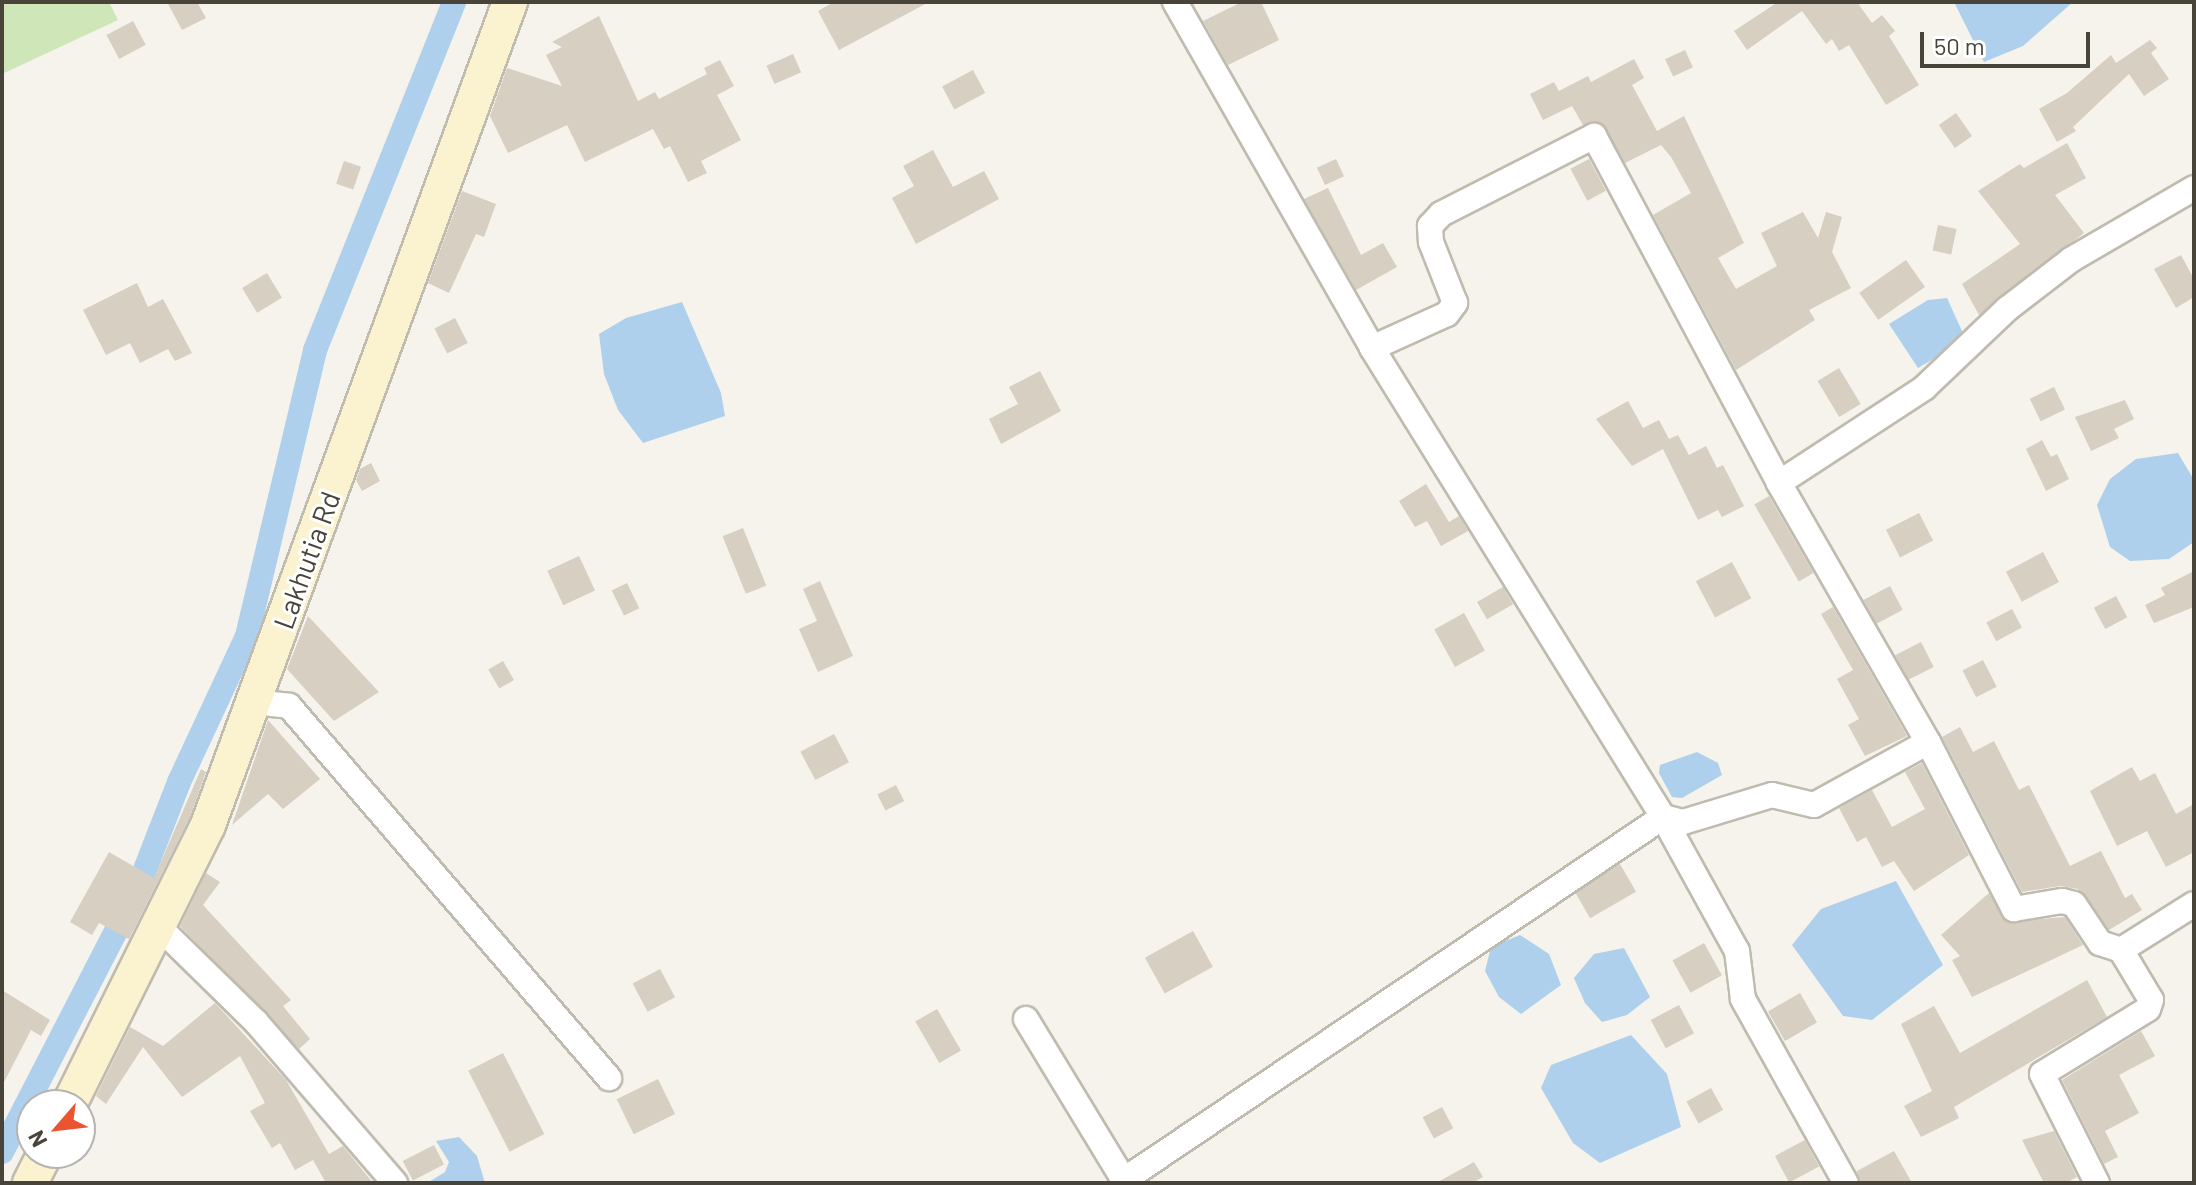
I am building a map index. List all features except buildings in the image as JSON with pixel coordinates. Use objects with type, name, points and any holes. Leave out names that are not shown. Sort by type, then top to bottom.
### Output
[{"type":"street","name":"Lakhutia Rd","points":[[77,1089],[208,825],[510,2]]},
{"type":"street","points":[[1175,2],[1372,348],[1663,817],[1737,951],[1743,999],[1846,1183]]},
{"type":"street","points":[[1372,348],[1447,314],[1455,303],[1431,242],[1430,226],[1441,214],[1594,136],[1779,483],[1928,742],[2014,909],[2068,901],[2100,943],[2121,950],[2151,1000],[2148,1009],[2042,1074],[2097,1183]]},
{"type":"street","points":[[1779,483],[1924,388],[2007,309],[2072,259],[2194,188]]},
{"type":"street","points":[[253,702],[289,706],[609,1078]]},
{"type":"street","points":[[1026,1019],[1124,1180],[1663,817],[1683,822],[1772,795],[1814,805],[1928,742]]},
{"type":"street","points":[[2121,950],[2194,904]]},
{"type":"street","points":[[159,927],[256,1022],[395,1183]]},
{"type":"green space","points":[[2,2],[109,2],[118,20],[2,74]]},
{"type":"water","points":[[1954,2],[2073,2],[2023,46],[1984,62]]},
{"type":"water","points":[[1947,298],[1966,340],[1918,368],[1889,324],[1928,300]]},
{"type":"water","points":[[682,302],[721,393],[725,416],[643,443],[618,410],[604,374],[599,334],[626,318]]},
{"type":"water","points":[[2178,453],[2194,480],[2194,542],[2169,559],[2130,561],[2110,547],[2097,505],[2110,479],[2136,459]]},
{"type":"water","points":[[1697,752],[1718,763],[1722,775],[1682,798],[1672,797],[1659,773],[1660,765]]},
{"type":"water","points":[[1896,881],[1943,965],[1872,1020],[1843,1016],[1792,945],[1821,909]]},
{"type":"water","points":[[1520,935],[1549,954],[1561,985],[1521,1014],[1499,997],[1485,971],[1491,947]]},
{"type":"water","points":[[1624,948],[1650,997],[1627,1015],[1602,1022],[1585,1003],[1574,978],[1594,954]]},
{"type":"water","points":[[1631,1035],[1667,1074],[1681,1127],[1600,1163],[1573,1143],[1541,1088],[1551,1065]]},
{"type":"water","points":[[459,1137],[477,1156],[485,1183],[427,1183],[445,1172],[449,1162],[436,1141]]},
{"type":"waterway","points":[[2,1152],[137,890],[179,782],[247,636],[315,350],[454,2]]}]
